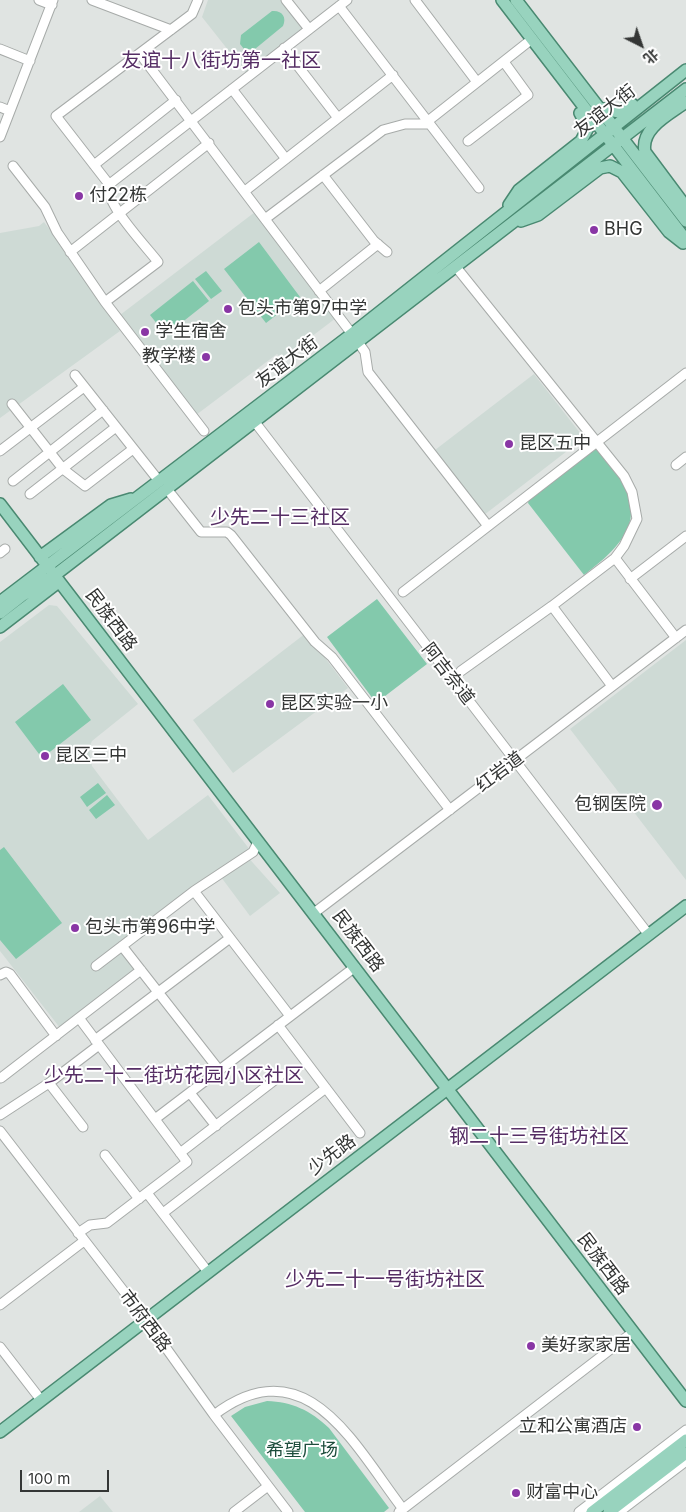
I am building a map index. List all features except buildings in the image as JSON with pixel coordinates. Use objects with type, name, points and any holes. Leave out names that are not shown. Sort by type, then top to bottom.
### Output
[{"type":"main road","points":[[502,0],[532,39],[686,221]]},
{"type":"main road","points":[[516,0],[599,108],[609,131]]},
{"type":"main road","points":[[503,213],[519,190],[573,148],[588,128],[587,122],[538,59],[532,39]]},
{"type":"main road","points":[[599,108],[615,112],[622,111],[686,62]]},
{"type":"main road","name":"友谊大街","points":[[355,338],[503,213],[686,70]]},
{"type":"main road","name":"友谊大街","points":[[0,602],[21,591],[78,550],[355,338],[456,267],[686,89]]},
{"type":"main road","points":[[686,102],[650,131],[644,146],[644,152],[686,207]]},
{"type":"main road","points":[[618,142],[686,240]]},
{"type":"main road","points":[[512,224],[538,216],[600,168],[610,166],[622,172],[669,232],[686,245]]},
{"type":"main road","name":"友谊大街","points":[[78,550],[138,498],[163,485]]},
{"type":"main road","points":[[0,627],[111,505],[138,498]]},
{"type":"main road","name":"民族西路","points":[[0,504],[258,842],[314,912],[686,1401]]},
{"type":"main road","name":"友谊大街","points":[[0,613],[21,591]]},
{"type":"main road","name":"少先路","points":[[0,1432],[686,906]]},
{"type":"main road","points":[[592,1512],[686,1440]]},
{"type":"main road","points":[[609,1512],[686,1453]]},
{"type":"street","points":[[0,137],[52,2],[39,0]]},
{"type":"street","points":[[92,0],[172,30]]},
{"type":"street","points":[[108,182],[112,183],[347,0]]},
{"type":"street","points":[[415,0],[477,82]]},
{"type":"street","points":[[105,302],[158,262],[108,195],[108,182],[56,116],[192,14],[195,1]]},
{"type":"street","points":[[288,1],[309,29]]},
{"type":"street","points":[[339,6],[480,188]]},
{"type":"street","points":[[265,219],[383,130],[406,124],[429,122],[532,39]]},
{"type":"street","points":[[284,48],[338,118]]},
{"type":"street","points":[[0,49],[30,61]]},
{"type":"street","points":[[140,54],[192,120],[355,338],[365,352],[368,372],[488,526]]},
{"type":"street","points":[[468,141],[528,95],[504,62]]},
{"type":"street","points":[[245,191],[393,75]]},
{"type":"street","points":[[232,89],[286,159]]},
{"type":"street","points":[[94,165],[176,100]]},
{"type":"street","points":[[0,107],[10,111]]},
{"type":"street","points":[[70,252],[209,143]]},
{"type":"street","points":[[13,166],[45,208],[70,252],[105,302],[204,431]]},
{"type":"street","points":[[323,175],[378,244],[387,252]]},
{"type":"street","points":[[319,291],[378,244]]},
{"type":"street","points":[[456,267],[598,441],[624,476],[632,492],[638,519],[624,546],[615,558],[461,672]]},
{"type":"street","points":[[403,592],[686,373]]},
{"type":"street","points":[[75,375],[201,532],[227,532],[231,535],[315,642],[332,657],[450,810]]},
{"type":"street","points":[[0,452],[84,387]]},
{"type":"street","points":[[12,404],[63,469],[85,486],[133,449]]},
{"type":"street","points":[[13,480],[103,410]]},
{"type":"street","name":"阿吉奈道","points":[[251,418],[649,935]]},
{"type":"street","points":[[30,494],[116,427]]},
{"type":"street","points":[[676,465],[686,457]]},
{"type":"street","points":[[630,579],[686,536]]},
{"type":"street","points":[[615,558],[676,638]]},
{"type":"street","points":[[552,606],[612,686]]},
{"type":"street","name":"红岩道","points":[[314,912],[686,630]]},
{"type":"street","points":[[96,966],[194,891],[252,852],[258,842]]},
{"type":"street","points":[[194,891],[290,1016]]},
{"type":"street","points":[[0,1115],[50,1083],[158,992],[230,938]]},
{"type":"street","points":[[122,946],[219,1070]]},
{"type":"street","points":[[155,1120],[354,967]]},
{"type":"street","points":[[1,1078],[141,970]]},
{"type":"street","points":[[0,975],[6,972],[10,974],[56,1036]]},
{"type":"street","points":[[0,1305],[81,1237],[90,1225],[107,1223],[187,1162],[79,1018]]},
{"type":"street","points":[[278,1026],[360,1133]]},
{"type":"street","points":[[180,1153],[280,1076]]},
{"type":"street","points":[[50,1083],[83,1127]]},
{"type":"street","points":[[163,1213],[326,1088]]},
{"type":"street","points":[[190,1093],[216,1126]]},
{"type":"street","name":"市府西路","points":[[1,1134],[146,1320],[214,1416],[288,1512]]},
{"type":"street","points":[[105,1155],[139,1199]]},
{"type":"street","points":[[147,1193],[208,1272]]},
{"type":"street","points":[[214,1416],[244,1396],[265,1391],[278,1391],[312,1401],[334,1418],[401,1510],[633,1332]]},
{"type":"street","points":[[0,1347],[42,1400]]},
{"type":"street","points":[[579,1512],[686,1430]]},
{"type":"street","points":[[619,1512],[686,1461]]},
{"type":"street","points":[[234,1512],[268,1486]]},
{"type":"shaded area","points":[[208,0],[281,0],[306,28],[247,74],[202,17]]},
{"type":"shaded area","name":"包头市第97中学","points":[[255,212],[336,318],[282,359],[277,354],[196,415],[120,315]]},
{"type":"shaded area","points":[[44,222],[75,263],[120,331],[0,418],[0,233],[39,226]]},
{"type":"shaded area","name":"昆区五中","points":[[534,374],[584,438],[484,515],[435,450]]},
{"type":"shaded area","points":[[49,605],[57,606],[138,704],[92,741],[89,748],[92,766],[148,840],[208,795],[250,850],[245,854],[280,893],[250,916],[221,877],[238,860],[120,950],[139,975],[64,1033],[0,951],[0,642]]},
{"type":"shaded area","name":"昆区实验一小","points":[[306,633],[348,688],[233,773],[193,720]]},
{"type":"shaded area","name":"包钢医院","points":[[686,640],[686,880],[570,729]]},
{"type":"shaded area","points":[[100,1496],[113,1512],[79,1512]]},
{"type":"green space","points":[[272,11],[283,15],[283,26],[255,49],[244,49],[240,44],[241,35]]},
{"type":"green space","points":[[259,242],[300,297],[266,323],[224,269]]},
{"type":"green space","points":[[206,271],[222,291],[211,299],[195,279]]},
{"type":"green space","points":[[193,281],[209,301],[166,335],[150,315]]},
{"type":"green space","points":[[597,447],[623,485],[630,500],[631,515],[627,529],[618,544],[604,559],[584,575],[528,503],[529,499]]},
{"type":"green space","points":[[377,599],[427,664],[376,703],[327,637]]},
{"type":"green space","points":[[63,684],[91,720],[42,758],[15,722]]},
{"type":"green space","points":[[98,783],[106,793],[87,807],[80,797]]},
{"type":"green space","points":[[107,795],[115,805],[96,819],[89,810]]},
{"type":"green space","points":[[4,847],[62,923],[16,959],[0,940],[0,850]]},
{"type":"green space","name":"希望广场","points":[[267,1401],[285,1403],[300,1408],[315,1416],[329,1428],[389,1508],[384,1512],[305,1512],[231,1416],[245,1407]]},
{"type":"place","name":"付22栋","points":[[79,196]]},
{"type":"place","name":"BHG","points":[[594,230]]},
{"type":"place","name":"包头市第97中学","points":[[228,309]]},
{"type":"place","name":"学生宿舍","points":[[145,332]]},
{"type":"place","name":"教学楼","points":[[206,357]]},
{"type":"place","name":"昆区五中","points":[[509,444]]},
{"type":"place","name":"昆区实验一小","points":[[270,704]]},
{"type":"place","name":"昆区三中","points":[[45,756]]},
{"type":"place","name":"包钢医院","points":[[657,805]]},
{"type":"place","name":"包头市第96中学","points":[[75,928]]},
{"type":"place","name":"美好家家居","points":[[531,1346]]},
{"type":"place","name":"立和公寓酒店","points":[[637,1427]]},
{"type":"place","name":"财富中心","points":[[516,1493]]},
{"type":"district","name":"友谊十八街坊第一社区","points":[[221,61]]},
{"type":"district","name":"少先二十三社区","points":[[280,518]]},
{"type":"district","name":"少先二十二街坊花园小区社区","points":[[174,1076]]},
{"type":"district","name":"钢二十三号街坊社区","points":[[539,1137]]},
{"type":"district","name":"少先二十一号街坊社区","points":[[385,1280]]}]
